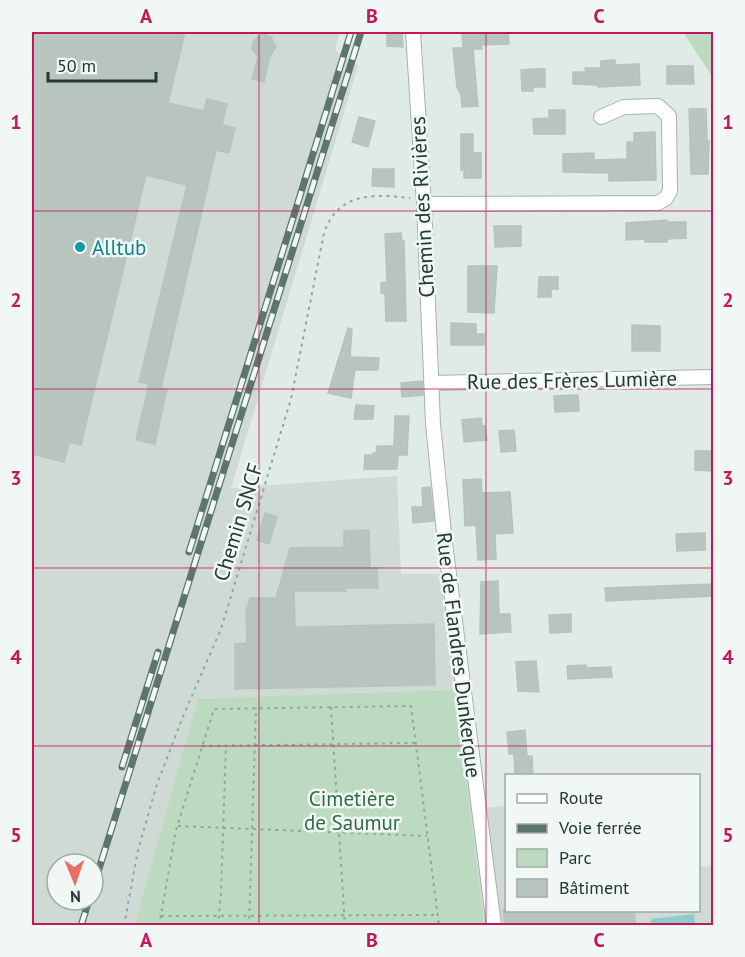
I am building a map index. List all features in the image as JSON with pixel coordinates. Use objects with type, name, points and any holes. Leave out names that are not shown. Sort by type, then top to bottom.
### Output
[{"type":"street","name":"Chemin des Rivières","points":[[412,32],[424,204],[431,383]]},
{"type":"street","points":[[424,204],[657,203],[666,198],[670,191],[669,116],[658,106],[624,107],[601,117]]},
{"type":"street","name":"Rue des Frères Lumière","points":[[431,383],[714,377]]},
{"type":"street","name":"Rue de Flandres Dunkerque","points":[[431,383],[445,543],[494,926]]},
{"type":"path","name":"Chemin SNCF","points":[[124,926],[138,850],[157,784],[221,629],[291,399],[324,233],[329,220],[336,211],[361,196],[409,197],[424,204]]},
{"type":"path","points":[[159,926],[177,826],[214,709],[411,706],[439,926]]},
{"type":"path","points":[[331,707],[345,926]]},
{"type":"path","points":[[249,926],[256,708]]},
{"type":"path","points":[[202,746],[416,743]]},
{"type":"path","points":[[218,926],[226,745]]},
{"type":"path","points":[[177,826],[427,836]]},
{"type":"path","points":[[161,916],[437,915]]},
{"type":"shaded area","points":[[32,32],[340,32],[335,50],[358,66],[231,488],[397,476],[401,574],[444,574],[472,809],[505,806],[505,912],[700,912],[700,867],[713,866],[713,925],[32,925]]},
{"type":"green space","points":[[683,32],[713,32],[713,78]]},
{"type":"green space","name":"Cimetière de Saumur","points":[[455,690],[484,925],[137,925],[138,913],[198,699]]},
{"type":"water","points":[[694,914],[695,925],[651,925],[651,919]]},
{"type":"building","name":"Alltub","points":[[32,32],[185,32],[168,103],[204,111],[207,99],[227,104],[222,125],[235,128],[229,153],[216,150],[161,388],[167,389],[155,444],[136,440],[149,384],[139,382],[187,185],[146,175],[81,445],[69,442],[64,462],[32,454]]},
{"type":"building","points":[[462,32],[508,32],[509,44],[481,45],[482,49],[473,49],[478,106],[462,107],[461,95],[457,87],[453,48],[463,48]]},
{"type":"building","points":[[387,33],[402,34],[403,47],[387,46]]},
{"type":"building","points":[[264,34],[271,37],[276,47],[270,56],[264,82],[252,79],[258,57],[252,49],[257,37]]},
{"type":"building","points":[[615,60],[615,65],[639,64],[640,85],[598,87],[598,85],[573,84],[573,72],[586,72],[585,68],[601,68],[601,61]]},
{"type":"building","points":[[667,66],[693,66],[694,84],[667,84]]},
{"type":"building","points":[[545,69],[545,87],[533,87],[533,91],[522,91],[521,70]]},
{"type":"building","points":[[689,109],[706,109],[707,141],[709,141],[708,174],[691,174]]},
{"type":"building","points":[[549,110],[565,110],[565,134],[534,134],[533,119],[549,118]]},
{"type":"building","points":[[359,117],[375,121],[368,147],[352,142]]},
{"type":"building","points":[[655,132],[656,180],[609,181],[609,173],[563,172],[563,154],[594,153],[594,160],[627,159],[627,142],[634,142],[634,133]]},
{"type":"building","points":[[461,134],[473,134],[473,153],[481,153],[481,178],[464,178],[464,170],[461,170]]},
{"type":"building","points":[[373,169],[394,169],[394,187],[372,186]]},
{"type":"building","points":[[667,220],[667,222],[686,222],[686,238],[667,239],[667,242],[645,242],[645,239],[626,240],[626,223]]},
{"type":"building","points":[[494,226],[521,226],[521,246],[495,247]]},
{"type":"building","points":[[401,233],[402,241],[404,241],[406,321],[386,321],[385,293],[381,293],[381,283],[387,282],[385,234]]},
{"type":"building","points":[[468,266],[497,266],[494,313],[468,312]]},
{"type":"building","points":[[539,277],[558,277],[558,289],[551,289],[551,297],[538,297]]},
{"type":"building","points":[[451,323],[476,324],[476,334],[484,334],[484,345],[451,345]]},
{"type":"building","points":[[632,325],[660,326],[660,351],[632,351]]},
{"type":"building","points":[[348,328],[352,329],[350,357],[379,358],[378,370],[355,370],[351,398],[328,393]]},
{"type":"building","points":[[422,381],[423,395],[402,397],[401,383]]},
{"type":"building","points":[[578,395],[579,411],[555,412],[554,396]]},
{"type":"building","points":[[356,405],[374,406],[373,419],[354,419]]},
{"type":"building","points":[[395,416],[409,416],[407,455],[398,455],[397,469],[364,469],[365,455],[376,453],[377,446],[394,446]]},
{"type":"building","points":[[481,418],[487,440],[464,442],[462,420]]},
{"type":"building","points":[[514,430],[516,451],[501,452],[499,431]]},
{"type":"building","points":[[695,451],[714,451],[714,471],[695,470]]},
{"type":"building","points":[[481,479],[482,493],[510,492],[513,533],[495,534],[496,559],[478,560],[476,525],[465,526],[463,480]]},
{"type":"building","points":[[430,487],[434,521],[413,523],[412,507],[423,507],[422,488]]},
{"type":"building","points":[[265,513],[277,517],[269,544],[257,540]]},
{"type":"building","points":[[369,530],[370,568],[377,568],[378,588],[345,588],[346,591],[294,591],[295,627],[434,624],[435,685],[235,689],[235,644],[247,643],[246,612],[250,598],[276,598],[290,548],[344,547],[344,531]]},
{"type":"building","points":[[705,533],[705,550],[677,551],[676,534]]},
{"type":"building","points":[[498,581],[499,614],[510,614],[511,632],[480,634],[481,582]]},
{"type":"building","points":[[714,584],[714,596],[606,601],[605,588]]},
{"type":"building","points":[[571,614],[571,632],[550,633],[549,615]]},
{"type":"building","points":[[536,661],[539,692],[518,691],[516,662]]},
{"type":"building","points":[[586,665],[586,668],[611,667],[612,677],[568,679],[567,666]]},
{"type":"building","points":[[525,730],[527,756],[532,756],[533,774],[515,774],[514,754],[509,754],[507,732]]},
{"type":"building","points":[[503,910],[505,912],[634,912],[636,926],[505,926]]},
{"type":"railway","points":[[189,552],[351,32]]},
{"type":"railway","points":[[104,852],[361,32]]},
{"type":"railway","points":[[122,767],[158,652]]},
{"type":"railway","points":[[81,926],[85,912]]},
{"type":"place","name":"Alltub","points":[[80,247]]}]
